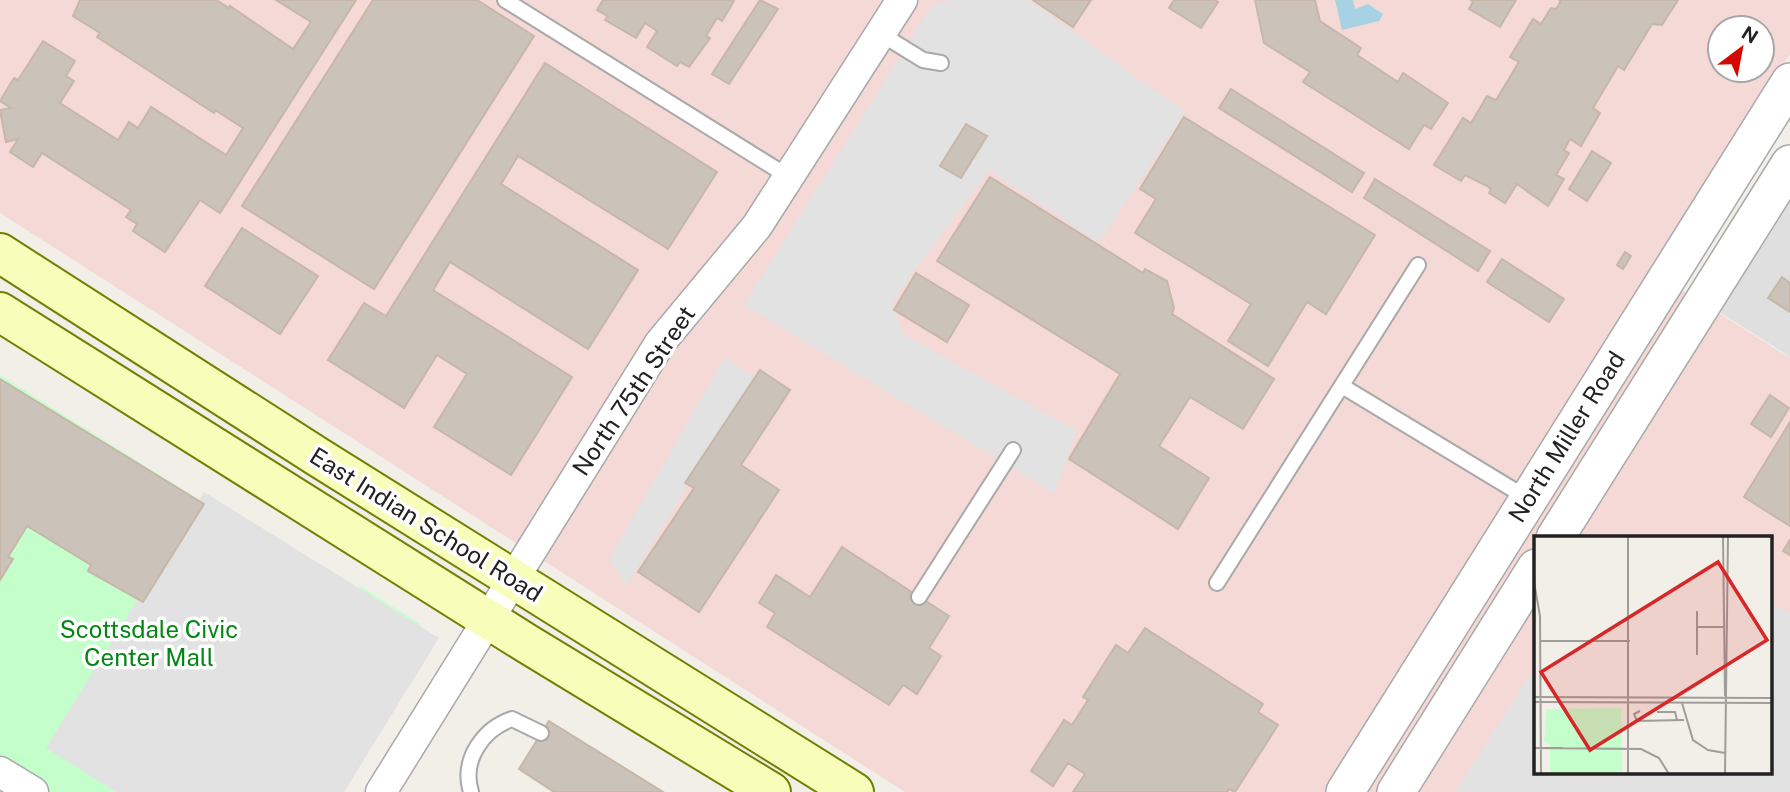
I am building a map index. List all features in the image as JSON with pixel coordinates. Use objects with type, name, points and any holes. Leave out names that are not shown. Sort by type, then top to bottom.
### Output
[{"type":"main road","name":"East Indian School Road","points":[[0,253],[512,580],[854,792]]},
{"type":"main road","name":"East Indian School Road","points":[[0,312],[487,619],[771,792]]},
{"type":"street","name":"North 75th Street","points":[[381,792],[660,343],[738,251],[789,177],[902,0]]},
{"type":"street","name":"North Miller Road","points":[[1345,792],[1790,82]]},
{"type":"street","name":"North Miller Road","points":[[1556,536],[1790,164]]},
{"type":"street","points":[[1396,792],[1534,571]]},
{"type":"street","points":[[0,772],[33,792]]},
{"type":"lane","points":[[505,0],[789,177]]},
{"type":"lane","points":[[881,34],[923,60],[941,64]]},
{"type":"lane","points":[[1217,583],[1418,265]]},
{"type":"lane","points":[[1342,386],[1529,499]]},
{"type":"lane","points":[[919,597],[1013,450]]},
{"type":"lane","points":[[471,792],[468,783],[474,755],[487,732],[512,719],[541,733]]},
{"type":"shaded area","points":[[0,0],[1790,0],[1790,54],[1776,76],[1776,14],[1706,14],[1706,84],[1771,84],[1654,272],[1790,358],[1790,792],[905,792],[0,213]]},
{"type":"shaded area","points":[[950,0],[1029,0],[1185,112],[1099,243],[989,170],[891,303],[904,335],[1077,431],[1054,493],[744,305],[932,5]]},
{"type":"shaded area","points":[[1790,195],[1790,357],[1718,311]]},
{"type":"shaded area","points":[[725,357],[754,377],[626,586],[609,559]]},
{"type":"shaded area","points":[[204,492],[439,638],[344,792],[116,792],[46,748]]},
{"type":"shaded area","points":[[1772,603],[1790,614],[1790,792],[1455,792],[1534,668],[1534,774],[1772,774]]},
{"type":"green space","name":"Scottsdale Civic Center Mall","points":[[0,375],[353,596],[360,586],[420,624],[422,651],[334,792],[0,792]]},
{"type":"water","points":[[1335,0],[1353,0],[1355,9],[1368,4],[1383,14],[1379,21],[1342,30]]},
{"type":"building","points":[[80,0],[216,0],[229,8],[230,6],[293,49],[311,22],[276,0],[356,0],[220,213],[200,200],[165,252],[133,231],[137,224],[126,217],[131,210],[42,153],[33,167],[10,152],[18,139],[6,142],[0,110],[11,108],[0,101],[14,78],[18,80],[43,41],[75,61],[66,76],[74,81],[60,103],[118,140],[129,122],[138,128],[151,107],[226,155],[243,128],[215,110],[214,113],[97,37],[100,33],[73,16]]},
{"type":"building","points":[[373,0],[477,0],[534,36],[374,289],[242,206]]},
{"type":"building","points":[[603,0],[734,1],[722,21],[717,18],[706,36],[710,38],[689,67],[680,62],[677,66],[647,47],[657,31],[645,23],[636,38],[605,20],[608,16],[597,10]]},
{"type":"building","points":[[760,0],[778,9],[729,84],[712,74]]},
{"type":"building","points":[[1033,0],[1091,0],[1073,27]]},
{"type":"building","points":[[1174,0],[1218,2],[1201,28],[1169,8]]},
{"type":"building","points":[[1255,0],[1315,0],[1320,21],[1361,48],[1357,55],[1398,82],[1403,73],[1448,103],[1431,129],[1424,125],[1409,149],[1303,82],[1310,72],[1264,43]]},
{"type":"building","points":[[1471,0],[1516,0],[1500,27],[1469,9],[1473,2]]},
{"type":"building","points":[[1559,0],[1678,0],[1662,25],[1652,24],[1624,70],[1618,66],[1593,108],[1600,113],[1581,146],[1570,139],[1564,150],[1569,153],[1556,175],[1564,179],[1548,206],[1517,184],[1505,203],[1489,193],[1491,189],[1487,186],[1465,175],[1461,181],[1434,165],[1463,118],[1471,123],[1487,96],[1496,100],[1519,62],[1510,57],[1533,19],[1541,24],[1551,8],[1556,9],[1561,1]]},
{"type":"building","points":[[545,63],[717,172],[668,249],[518,156],[501,184],[638,270],[588,349],[450,262],[433,290],[572,377],[511,475],[434,427],[467,374],[437,355],[404,408],[328,360],[364,303],[386,316]]},
{"type":"building","points":[[1231,89],[1364,173],[1352,192],[1219,108]]},
{"type":"building","points":[[1184,117],[1375,235],[1326,314],[1307,302],[1268,366],[1228,341],[1251,304],[1135,233],[1156,199],[1140,189]]},
{"type":"building","points":[[966,124],[987,136],[961,178],[940,166]]},
{"type":"building","points":[[1592,151],[1611,163],[1587,201],[1569,189]]},
{"type":"building","points":[[990,177],[1143,273],[1145,269],[1167,281],[1174,308],[1172,314],[1274,379],[1243,429],[1190,397],[1159,446],[1209,478],[1178,529],[1069,459],[1120,374],[937,261]]},
{"type":"building","points":[[1375,179],[1490,251],[1478,271],[1364,198]]},
{"type":"building","points":[[242,228],[318,276],[280,334],[205,286]]},
{"type":"building","points":[[1625,252],[1631,256],[1623,269],[1617,265]]},
{"type":"building","points":[[1502,259],[1564,299],[1549,322],[1487,282]]},
{"type":"building","points":[[916,273],[969,305],[947,342],[894,310]]},
{"type":"building","points":[[1782,277],[1790,283],[1790,312],[1768,298]]},
{"type":"building","points":[[760,370],[790,390],[741,465],[779,490],[699,612],[638,572],[694,488],[685,483]]},
{"type":"building","points":[[0,379],[204,504],[143,602],[88,571],[91,565],[27,526],[8,557],[13,559],[0,580]]},
{"type":"building","points":[[1770,395],[1789,408],[1771,437],[1751,424]]},
{"type":"building","points":[[1790,422],[1790,526],[1744,497]]},
{"type":"building","points":[[1790,540],[1790,555],[1783,551]]},
{"type":"building","points":[[842,547],[949,616],[929,648],[941,656],[917,694],[903,685],[889,705],[767,627],[775,613],[759,603],[776,575],[810,597]]},
{"type":"building","points":[[1145,628],[1263,704],[1258,712],[1278,725],[1235,792],[1229,789],[1227,792],[1073,792],[1085,774],[1068,763],[1053,786],[1031,771],[1064,720],[1072,725],[1088,700],[1083,697],[1116,645],[1128,653]]},
{"type":"building","points":[[549,721],[663,792],[554,792],[519,769]]}]
